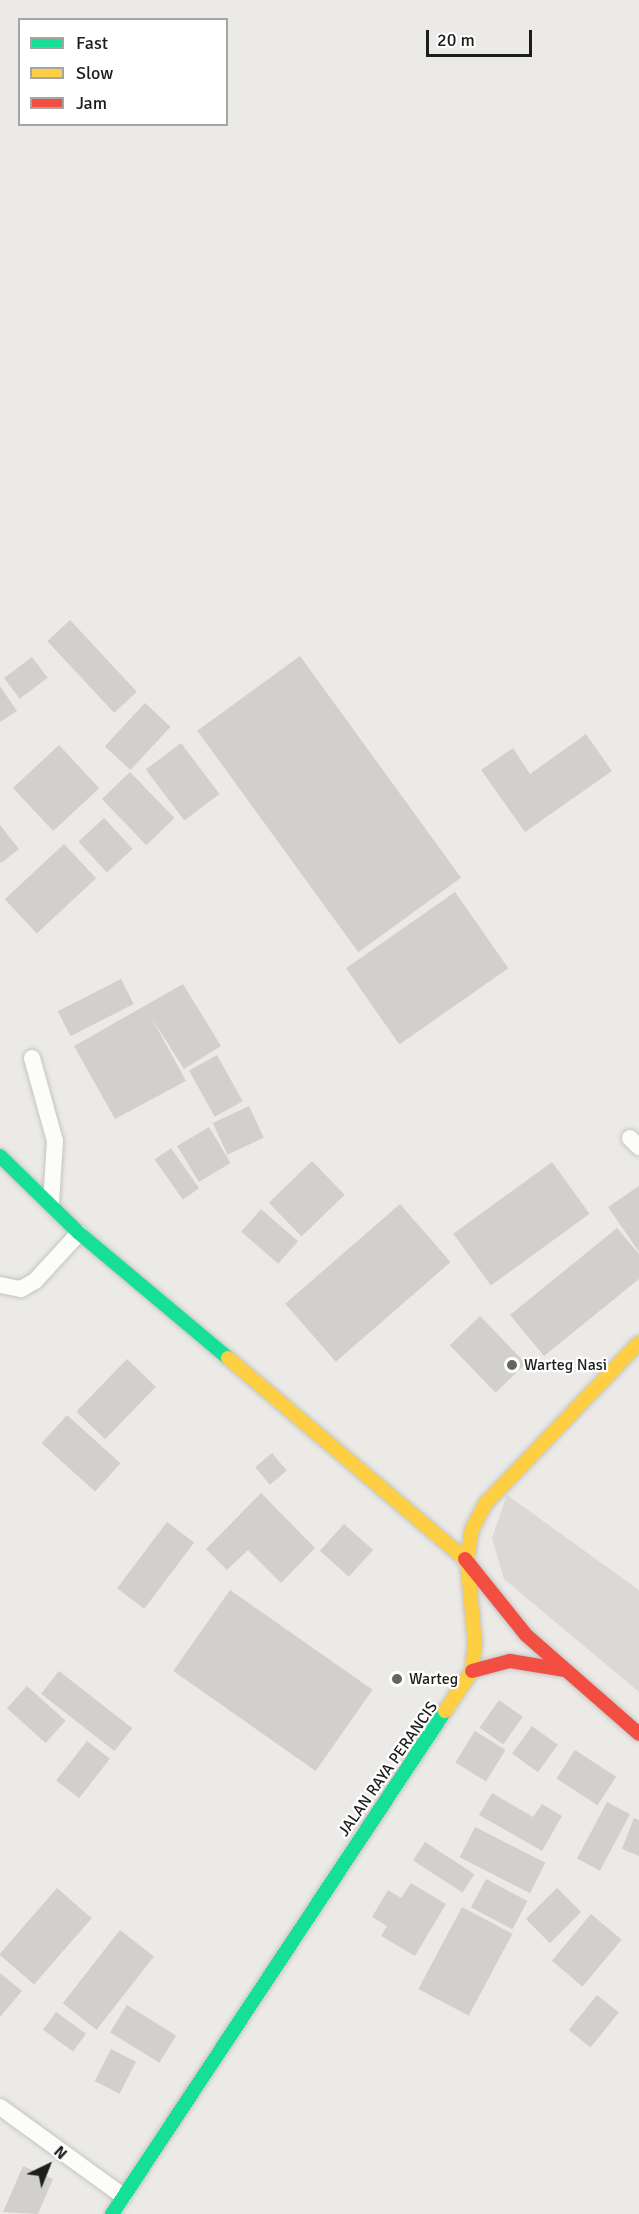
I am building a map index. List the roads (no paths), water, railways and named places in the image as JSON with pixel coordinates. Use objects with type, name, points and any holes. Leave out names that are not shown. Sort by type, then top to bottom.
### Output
[{"type":"main road","points":[[0,1156],[51,1203],[79,1233],[467,1560],[526,1635],[639,1734]]},
{"type":"main road","name":"JALAN RAYA PERANCIS","points":[[112,2214],[472,1671],[475,1643],[467,1560],[472,1529],[486,1503],[639,1343]]},
{"type":"main road","points":[[472,1671],[510,1661],[565,1670]]},
{"type":"lane","points":[[32,1058],[55,1141],[51,1203]]},
{"type":"lane","points":[[0,1285],[21,1289],[35,1281],[79,1233]]},
{"type":"lane","points":[[0,2107],[123,2196]]},
{"type":"place","name":"Warteg Nasi","points":[[512,1365]]},
{"type":"place","name":"Warteg","points":[[397,1679]]}]
